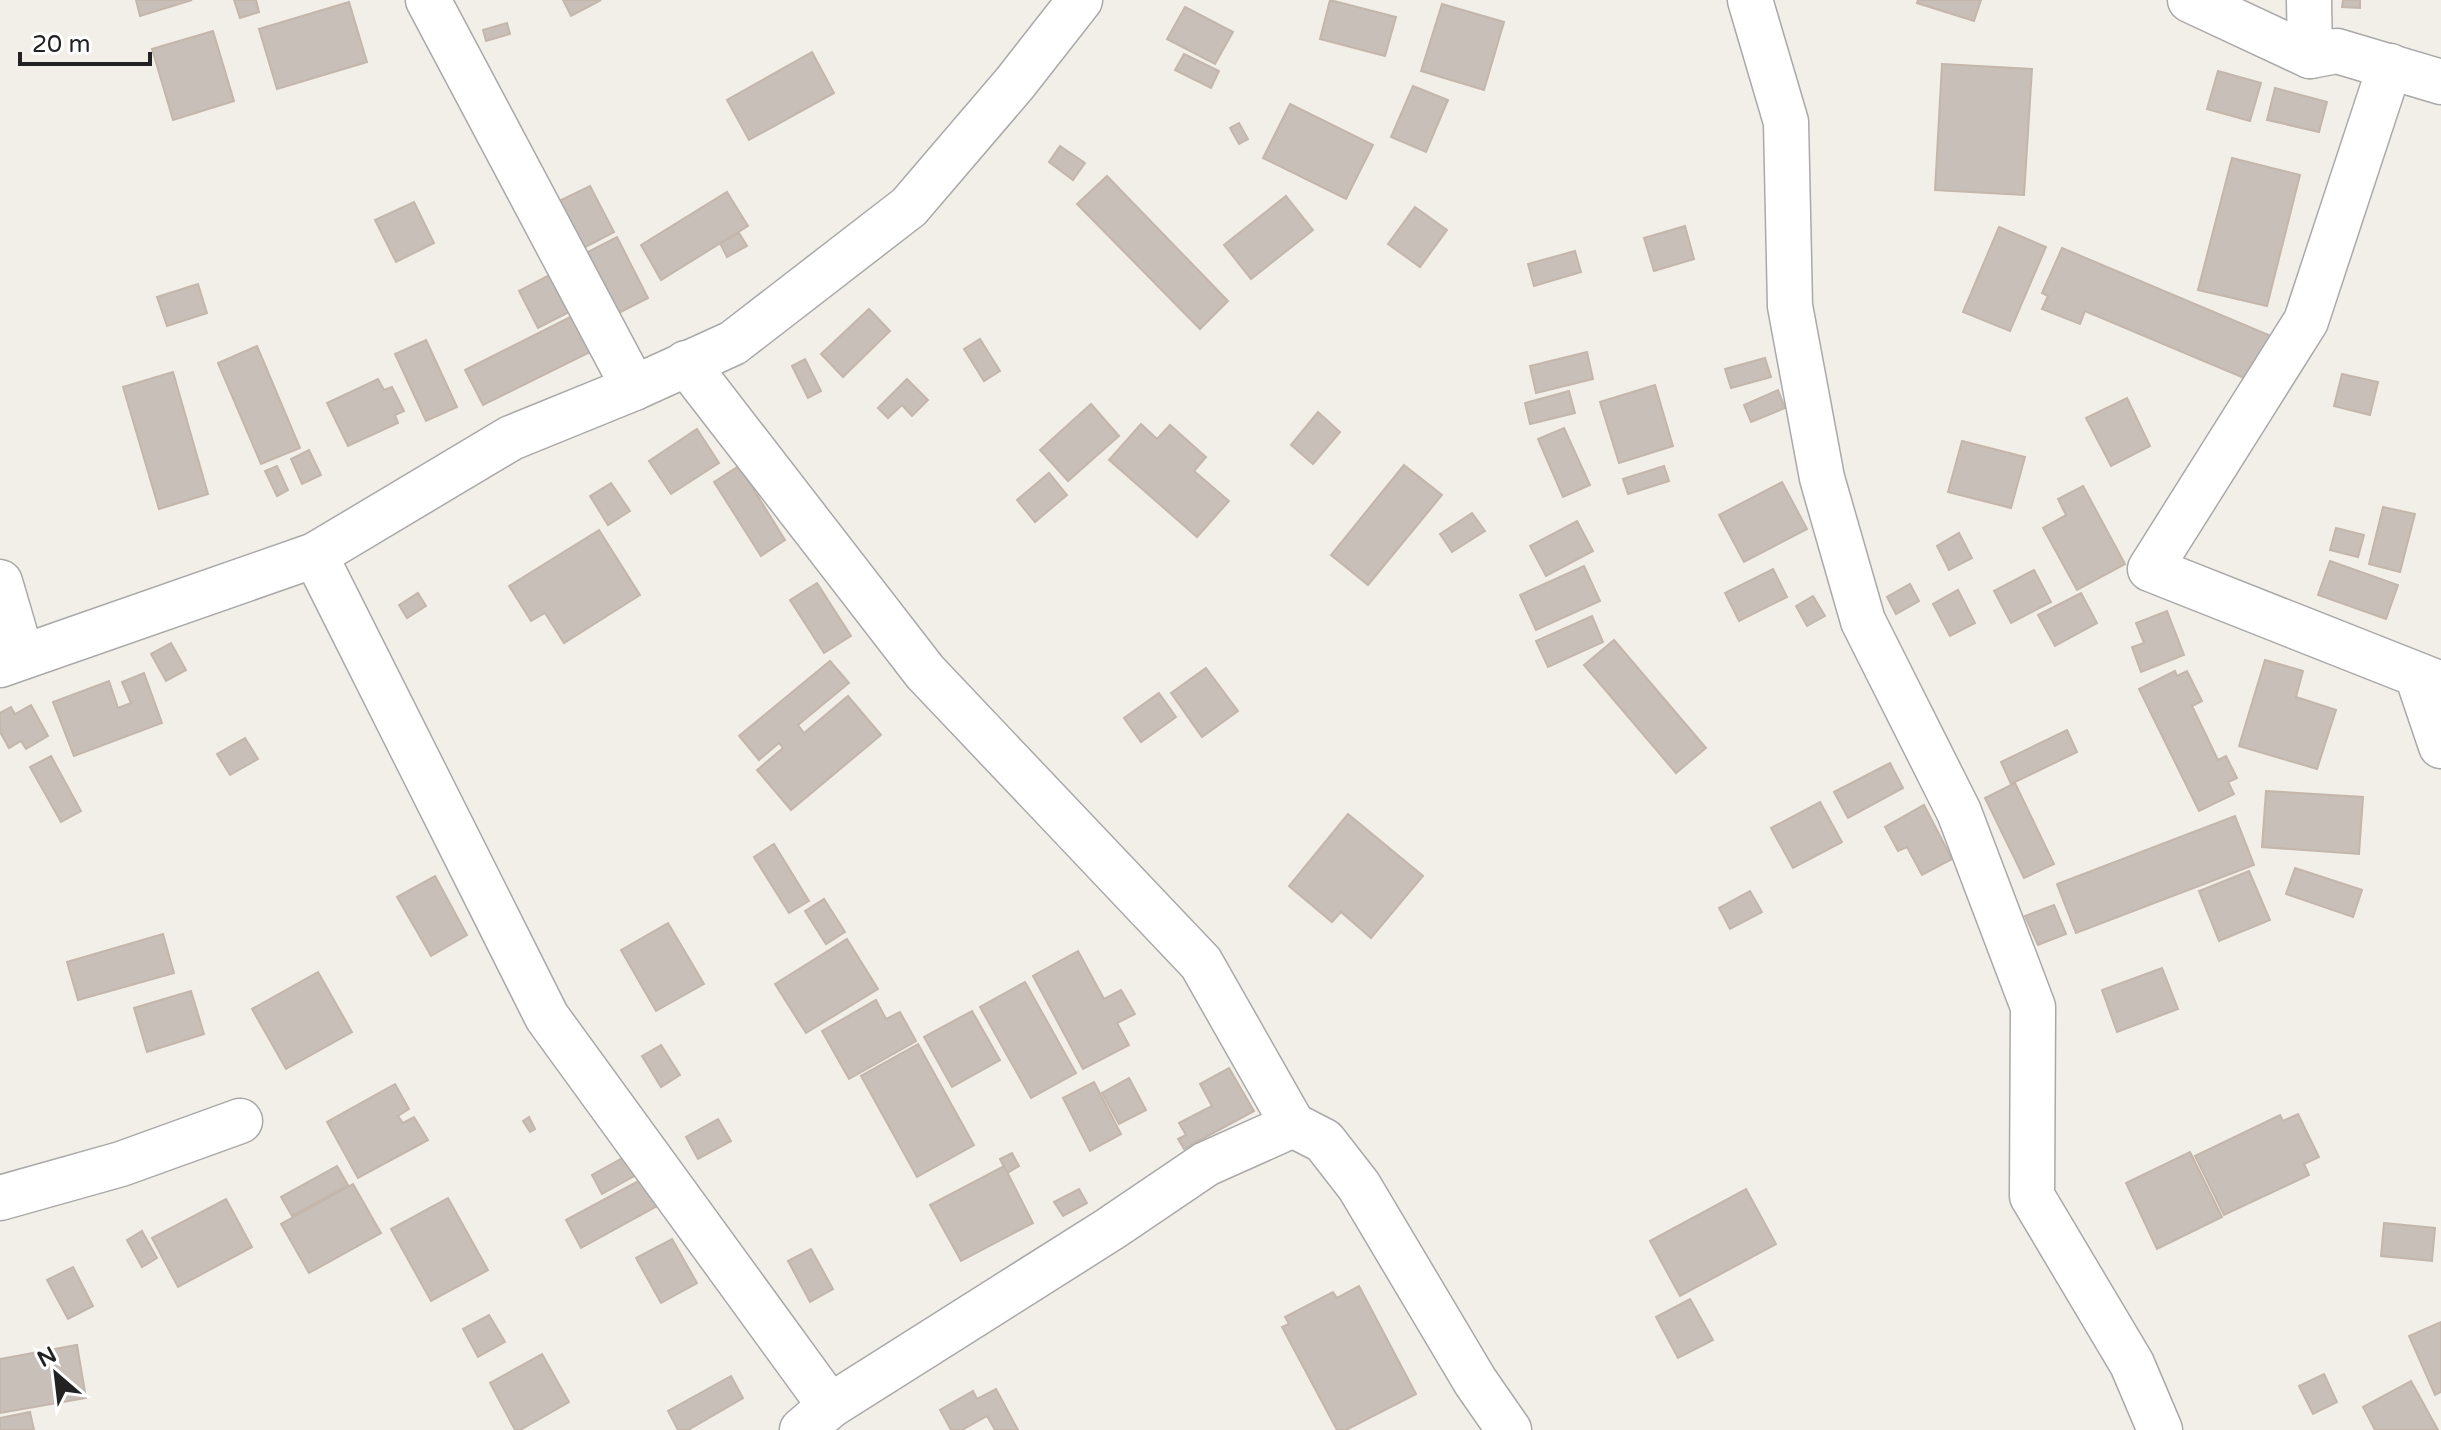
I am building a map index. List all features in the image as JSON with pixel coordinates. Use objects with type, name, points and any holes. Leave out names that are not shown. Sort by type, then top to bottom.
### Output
[{"type":"street","points":[[428,0],[634,388]]},
{"type":"street","points":[[0,582],[11,661],[315,555],[511,438],[634,388],[733,343],[909,207],[1015,83],[1080,0]]},
{"type":"street","points":[[1750,0],[1786,122],[1790,306],[1822,478],[1863,621],[1959,812],[2033,1007],[2032,1196],[2132,1364],[2160,1430]]},
{"type":"street","points":[[2190,0],[2310,56],[2337,51],[2441,82]]},
{"type":"street","points":[[2309,0],[2310,56]]},
{"type":"street","points":[[2390,66],[2306,321],[2150,569],[2429,679],[2441,746]]},
{"type":"street","points":[[686,363],[925,672],[1201,963],[1293,1125],[1324,1141],[1359,1186],[1475,1381],[1509,1430]]},
{"type":"street","points":[[315,555],[547,1017],[816,1418],[1206,1164],[1293,1125]]},
{"type":"street","points":[[0,1198],[121,1164],[240,1121]]},
{"type":"building","points":[[136,0],[192,0],[140,16]]},
{"type":"building","points":[[234,0],[256,0],[259,12],[240,18]]},
{"type":"building","points":[[563,0],[601,0],[571,16]]},
{"type":"building","points":[[1330,0],[1396,17],[1385,56],[1320,39]]},
{"type":"building","points":[[1918,0],[1981,0],[1974,21],[1917,3]]},
{"type":"building","points":[[2343,0],[2360,0],[2360,8],[2342,7]]},
{"type":"building","points":[[349,2],[367,62],[277,89],[259,29]]},
{"type":"building","points":[[1442,4],[1504,22],[1484,90],[1421,71]]},
{"type":"building","points":[[1185,7],[1233,32],[1215,64],[1167,39]]},
{"type":"building","points":[[507,23],[510,34],[486,41],[483,30]]},
{"type":"building","points":[[213,31],[234,101],[173,120],[152,49]]},
{"type":"building","points":[[812,52],[834,93],[749,140],[727,100]]},
{"type":"building","points":[[1184,54],[1219,71],[1211,88],[1175,70]]},
{"type":"building","points":[[1942,64],[2032,69],[2024,195],[1935,190]]},
{"type":"building","points":[[2218,71],[2261,83],[2250,121],[2207,109]]},
{"type":"building","points":[[1413,86],[1448,100],[1426,152],[1391,137]]},
{"type":"building","points":[[2275,88],[2327,102],[2319,132],[2267,120]]},
{"type":"building","points":[[1290,104],[1373,145],[1346,199],[1263,158]]},
{"type":"building","points":[[1239,123],[1248,139],[1239,144],[1230,128]]},
{"type":"building","points":[[1060,146],[1085,163],[1073,180],[1049,162]]},
{"type":"building","points":[[2232,158],[2300,175],[2267,306],[2198,290]]},
{"type":"building","points":[[1107,176],[1228,301],[1200,329],[1077,204]]},
{"type":"building","points":[[590,186],[614,232],[578,251],[553,204]]},
{"type":"building","points":[[727,192],[748,226],[661,280],[641,245]]},
{"type":"building","points":[[1286,196],[1313,230],[1251,279],[1224,245]]},
{"type":"building","points":[[414,202],[434,243],[396,262],[375,220]]},
{"type":"building","points":[[1415,207],[1447,230],[1420,267],[1388,244]]},
{"type":"building","points":[[1685,226],[1694,259],[1654,271],[1644,238]]},
{"type":"building","points":[[1999,227],[2046,247],[2010,331],[1963,312]]},
{"type":"building","points":[[739,233],[747,246],[727,257],[720,243]]},
{"type":"building","points":[[617,237],[648,298],[613,316],[582,255]]},
{"type":"building","points":[[2062,248],[2271,336],[2251,381],[2085,311],[2080,324],[2042,309],[2048,296],[2042,293]]},
{"type":"building","points":[[1575,251],[1581,272],[1534,286],[1528,264]]},
{"type":"building","points":[[559,270],[577,308],[538,328],[519,291]]},
{"type":"building","points":[[198,284],[207,313],[167,326],[157,297]]},
{"type":"building","points":[[869,309],[890,331],[843,377],[821,354]]},
{"type":"building","points":[[580,312],[598,348],[483,405],[465,370]]},
{"type":"building","points":[[980,339],[1000,371],[984,381],[964,349]]},
{"type":"building","points":[[426,340],[457,407],[426,421],[395,354]]},
{"type":"building","points":[[257,346],[300,448],[261,464],[218,363]]},
{"type":"building","points":[[1587,352],[1593,379],[1536,393],[1530,366]]},
{"type":"building","points":[[1765,358],[1771,377],[1731,388],[1725,369]]},
{"type":"building","points":[[805,359],[821,391],[808,398],[792,366]]},
{"type":"building","points":[[173,372],[208,494],[159,509],[123,387]]},
{"type":"building","points":[[2342,374],[2378,382],[2370,415],[2334,406]]},
{"type":"building","points":[[378,379],[384,390],[392,387],[404,411],[395,415],[398,423],[348,446],[327,403]]},
{"type":"building","points":[[907,379],[928,400],[912,416],[902,405],[888,418],[878,408]]},
{"type":"building","points":[[1655,385],[1673,446],[1619,463],[1600,402]]},
{"type":"building","points":[[1778,390],[1785,408],[1751,422],[1744,405]]},
{"type":"building","points":[[1569,391],[1575,413],[1530,424],[1525,403]]},
{"type":"building","points":[[2127,398],[2150,446],[2111,466],[2086,418]]},
{"type":"building","points":[[1091,404],[1119,436],[1068,481],[1040,450]]},
{"type":"building","points":[[1318,412],[1340,432],[1313,464],[1291,445]]},
{"type":"building","points":[[1141,424],[1157,439],[1170,425],[1206,457],[1194,471],[1229,501],[1197,537],[1109,460]]},
{"type":"building","points":[[1564,428],[1590,485],[1563,497],[1538,439]]},
{"type":"building","points":[[697,429],[719,463],[671,494],[649,461]]},
{"type":"building","points":[[1962,441],[2025,457],[2011,508],[1948,492]]},
{"type":"building","points":[[309,450],[321,475],[302,484],[291,459]]},
{"type":"building","points":[[1404,465],[1442,495],[1368,585],[1331,555]]},
{"type":"building","points":[[277,466],[288,490],[277,496],[265,471]]},
{"type":"building","points":[[739,466],[785,540],[761,556],[714,482]]},
{"type":"building","points":[[1664,466],[1669,481],[1628,494],[1623,479]]},
{"type":"building","points":[[1049,473],[1067,495],[1035,522],[1017,500]]},
{"type":"building","points":[[1782,482],[1807,529],[1744,562],[1719,515]]},
{"type":"building","points":[[611,483],[630,511],[608,525],[590,496]]},
{"type":"building","points":[[2083,486],[2125,564],[2077,590],[2043,528],[2066,515],[2058,499]]},
{"type":"building","points":[[2383,507],[2415,514],[2400,572],[2369,564]]},
{"type":"building","points":[[1472,513],[1485,531],[1452,552],[1440,534]]},
{"type":"building","points":[[1577,521],[1593,551],[1546,576],[1530,546]]},
{"type":"building","points":[[2336,528],[2364,535],[2358,557],[2330,550]]},
{"type":"building","points":[[599,530],[640,595],[564,643],[545,613],[531,621],[509,586]]},
{"type":"building","points":[[1959,533],[1972,558],[1949,570],[1937,546]]},
{"type":"building","points":[[2330,561],[2398,585],[2386,619],[2318,595]]},
{"type":"building","points":[[1584,566],[1600,601],[1536,630],[1520,595]]},
{"type":"building","points":[[1773,569],[1787,597],[1739,621],[1725,593]]},
{"type":"building","points":[[2034,570],[2051,602],[2011,623],[1994,591]]},
{"type":"building","points":[[817,583],[851,636],[824,653],[790,600]]},
{"type":"building","points":[[1910,584],[1919,601],[1896,614],[1887,597]]},
{"type":"building","points":[[1958,590],[1975,623],[1950,636],[1933,604]]},
{"type":"building","points":[[418,593],[426,606],[407,618],[399,605]]},
{"type":"building","points":[[2081,593],[2097,623],[2055,646],[2038,615]]},
{"type":"building","points":[[1813,596],[1825,616],[1807,626],[1796,606]]},
{"type":"building","points":[[2167,611],[2184,655],[2141,672],[2132,647],[2144,643],[2136,623]]},
{"type":"building","points":[[1592,616],[1603,642],[1548,667],[1536,641]]},
{"type":"building","points":[[1614,640],[1706,748],[1676,773],[1584,665]]},
{"type":"building","points":[[171,643],[186,670],[166,681],[151,654]]},
{"type":"building","points":[[2265,660],[2303,671],[2296,697],[2336,710],[2317,769],[2239,746]]},
{"type":"building","points":[[830,661],[849,683],[798,725],[804,733],[848,696],[881,735],[791,810],[757,770],[783,748],[779,743],[759,760],[739,736]]},
{"type":"building","points":[[1206,668],[1238,711],[1202,737],[1171,693]]},
{"type":"building","points":[[2175,671],[2177,676],[2187,671],[2202,701],[2192,706],[2218,760],[2226,756],[2237,778],[2228,782],[2234,794],[2199,811],[2139,689]]},
{"type":"building","points":[[144,673],[162,723],[74,756],[53,702],[109,681],[118,708],[131,703],[122,682]]},
{"type":"building","points":[[1159,693],[1176,717],[1141,742],[1124,718]]},
{"type":"building","points":[[31,705],[48,736],[26,749],[21,741],[9,748],[0,732],[0,713],[11,707],[15,714]]},
{"type":"building","points":[[2067,730],[2077,752],[2011,784],[2001,762]]},
{"type":"building","points":[[245,738],[258,759],[230,775],[217,754]]},
{"type":"building","points":[[51,756],[81,811],[61,822],[30,767]]},
{"type":"building","points":[[1890,763],[1903,788],[1848,818],[1834,792]]},
{"type":"building","points":[[2015,783],[2054,864],[2024,878],[1985,798]]},
{"type":"building","points":[[2266,791],[2363,797],[2359,854],[2262,847]]},
{"type":"building","points":[[1820,802],[1842,842],[1793,868],[1771,828]]},
{"type":"building","points":[[1924,805],[1952,859],[1922,875],[1907,847],[1898,851],[1885,827]]},
{"type":"building","points":[[1348,814],[1423,876],[1371,938],[1341,912],[1332,922],[1289,886]]},
{"type":"building","points":[[2235,816],[2254,865],[2076,933],[2057,884]]},
{"type":"building","points":[[774,844],[809,901],[789,913],[754,857]]},
{"type":"building","points":[[2295,868],[2362,890],[2353,917],[2286,894]]},
{"type":"building","points":[[2249,871],[2270,920],[2219,941],[2199,891]]},
{"type":"building","points":[[435,876],[467,935],[431,956],[397,897]]},
{"type":"building","points":[[1750,891],[1762,912],[1730,929],[1719,908]]},
{"type":"building","points":[[824,899],[845,932],[826,944],[805,911]]},
{"type":"building","points":[[2054,905],[2066,934],[2038,945],[2025,916]]},
{"type":"building","points":[[668,923],[704,984],[656,1011],[621,950]]},
{"type":"building","points":[[163,934],[174,973],[78,1000],[67,962]]},
{"type":"building","points":[[847,939],[878,989],[806,1033],[775,984]]},
{"type":"building","points":[[1078,951],[1104,999],[1121,990],[1135,1014],[1117,1023],[1129,1045],[1083,1069],[1033,976]]},
{"type":"building","points":[[2162,968],[2178,1009],[2117,1032],[2102,990]]},
{"type":"building","points":[[318,972],[352,1032],[286,1069],[252,1009]]},
{"type":"building","points":[[1025,982],[1076,1073],[1031,1098],[980,1007]]},
{"type":"building","points":[[191,991],[204,1034],[147,1052],[134,1008]]},
{"type":"building","points":[[876,1000],[886,1019],[900,1012],[916,1041],[849,1079],[822,1031]]},
{"type":"building","points":[[972,1011],[1000,1060],[952,1087],[924,1037]]},
{"type":"building","points":[[918,1044],[974,1145],[917,1177],[861,1076]]},
{"type":"building","points":[[661,1045],[680,1075],[661,1087],[642,1056]]},
{"type":"building","points":[[1229,1068],[1254,1111],[1184,1149],[1178,1139],[1186,1135],[1179,1123],[1212,1106],[1200,1084]]},
{"type":"building","points":[[1129,1078],[1146,1110],[1119,1124],[1102,1093]]},
{"type":"building","points":[[1094,1082],[1121,1134],[1090,1151],[1063,1098]]},
{"type":"building","points":[[395,1084],[409,1109],[398,1116],[403,1123],[414,1117],[428,1140],[358,1178],[327,1122]]},
{"type":"building","points":[[2298,1114],[2319,1157],[2304,1164],[2309,1175],[2224,1215],[2195,1156],[2280,1115],[2283,1121]]},
{"type":"building","points":[[529,1117],[535,1129],[530,1132],[523,1121]]},
{"type":"building","points":[[718,1119],[731,1141],[698,1159],[686,1137]]},
{"type":"building","points":[[2190,1152],[2222,1217],[2157,1249],[2126,1183]]},
{"type":"building","points":[[1012,1153],[1019,1166],[1007,1173],[1000,1159]]},
{"type":"building","points":[[626,1156],[636,1175],[602,1194],[592,1175]]},
{"type":"building","points":[[337,1166],[348,1185],[292,1216],[281,1197]]},
{"type":"building","points":[[1004,1166],[1033,1223],[961,1261],[930,1205]]},
{"type":"building","points":[[642,1179],[657,1206],[581,1248],[566,1220]]},
{"type":"building","points":[[353,1184],[381,1233],[309,1273],[281,1224]]},
{"type":"building","points":[[1079,1189],[1087,1203],[1063,1216],[1054,1202]]},
{"type":"building","points":[[1746,1189],[1776,1244],[1680,1296],[1650,1241]]},
{"type":"building","points":[[448,1198],[488,1270],[431,1301],[391,1229]]},
{"type":"building","points":[[226,1199],[252,1247],[178,1287],[152,1238]]},
{"type":"building","points":[[2384,1223],[2435,1228],[2432,1261],[2381,1256]]},
{"type":"building","points":[[142,1231],[157,1258],[142,1267],[127,1240]]},
{"type":"building","points":[[672,1239],[697,1283],[661,1303],[636,1258]]},
{"type":"building","points":[[811,1249],[833,1289],[810,1302],[788,1261]]},
{"type":"building","points":[[73,1267],[93,1306],[68,1319],[47,1280]]},
{"type":"building","points":[[1359,1286],[1416,1394],[1346,1430],[1337,1430],[1282,1327],[1289,1324],[1285,1317],[1333,1292],[1337,1298]]},
{"type":"building","points":[[1690,1299],[1713,1340],[1678,1358],[1656,1317]]},
{"type":"building","points":[[489,1315],[505,1342],[478,1357],[463,1329]]},
{"type":"building","points":[[2441,1322],[2441,1392],[2435,1395],[2409,1336]]},
{"type":"building","points":[[77,1345],[86,1398],[0,1413],[0,1359]]},
{"type":"building","points":[[542,1354],[569,1402],[515,1430],[490,1383]]},
{"type":"building","points":[[2324,1374],[2337,1402],[2313,1414],[2299,1386]]},
{"type":"building","points":[[731,1376],[743,1398],[688,1430],[678,1430],[668,1411]]},
{"type":"building","points":[[2411,1381],[2438,1430],[2375,1430],[2363,1407]]},
{"type":"building","points":[[996,1389],[1018,1430],[995,1430],[987,1416],[962,1430],[951,1430],[940,1410],[973,1391],[977,1399]]},
{"type":"building","points":[[30,1412],[34,1430],[0,1430],[0,1418]]}]
